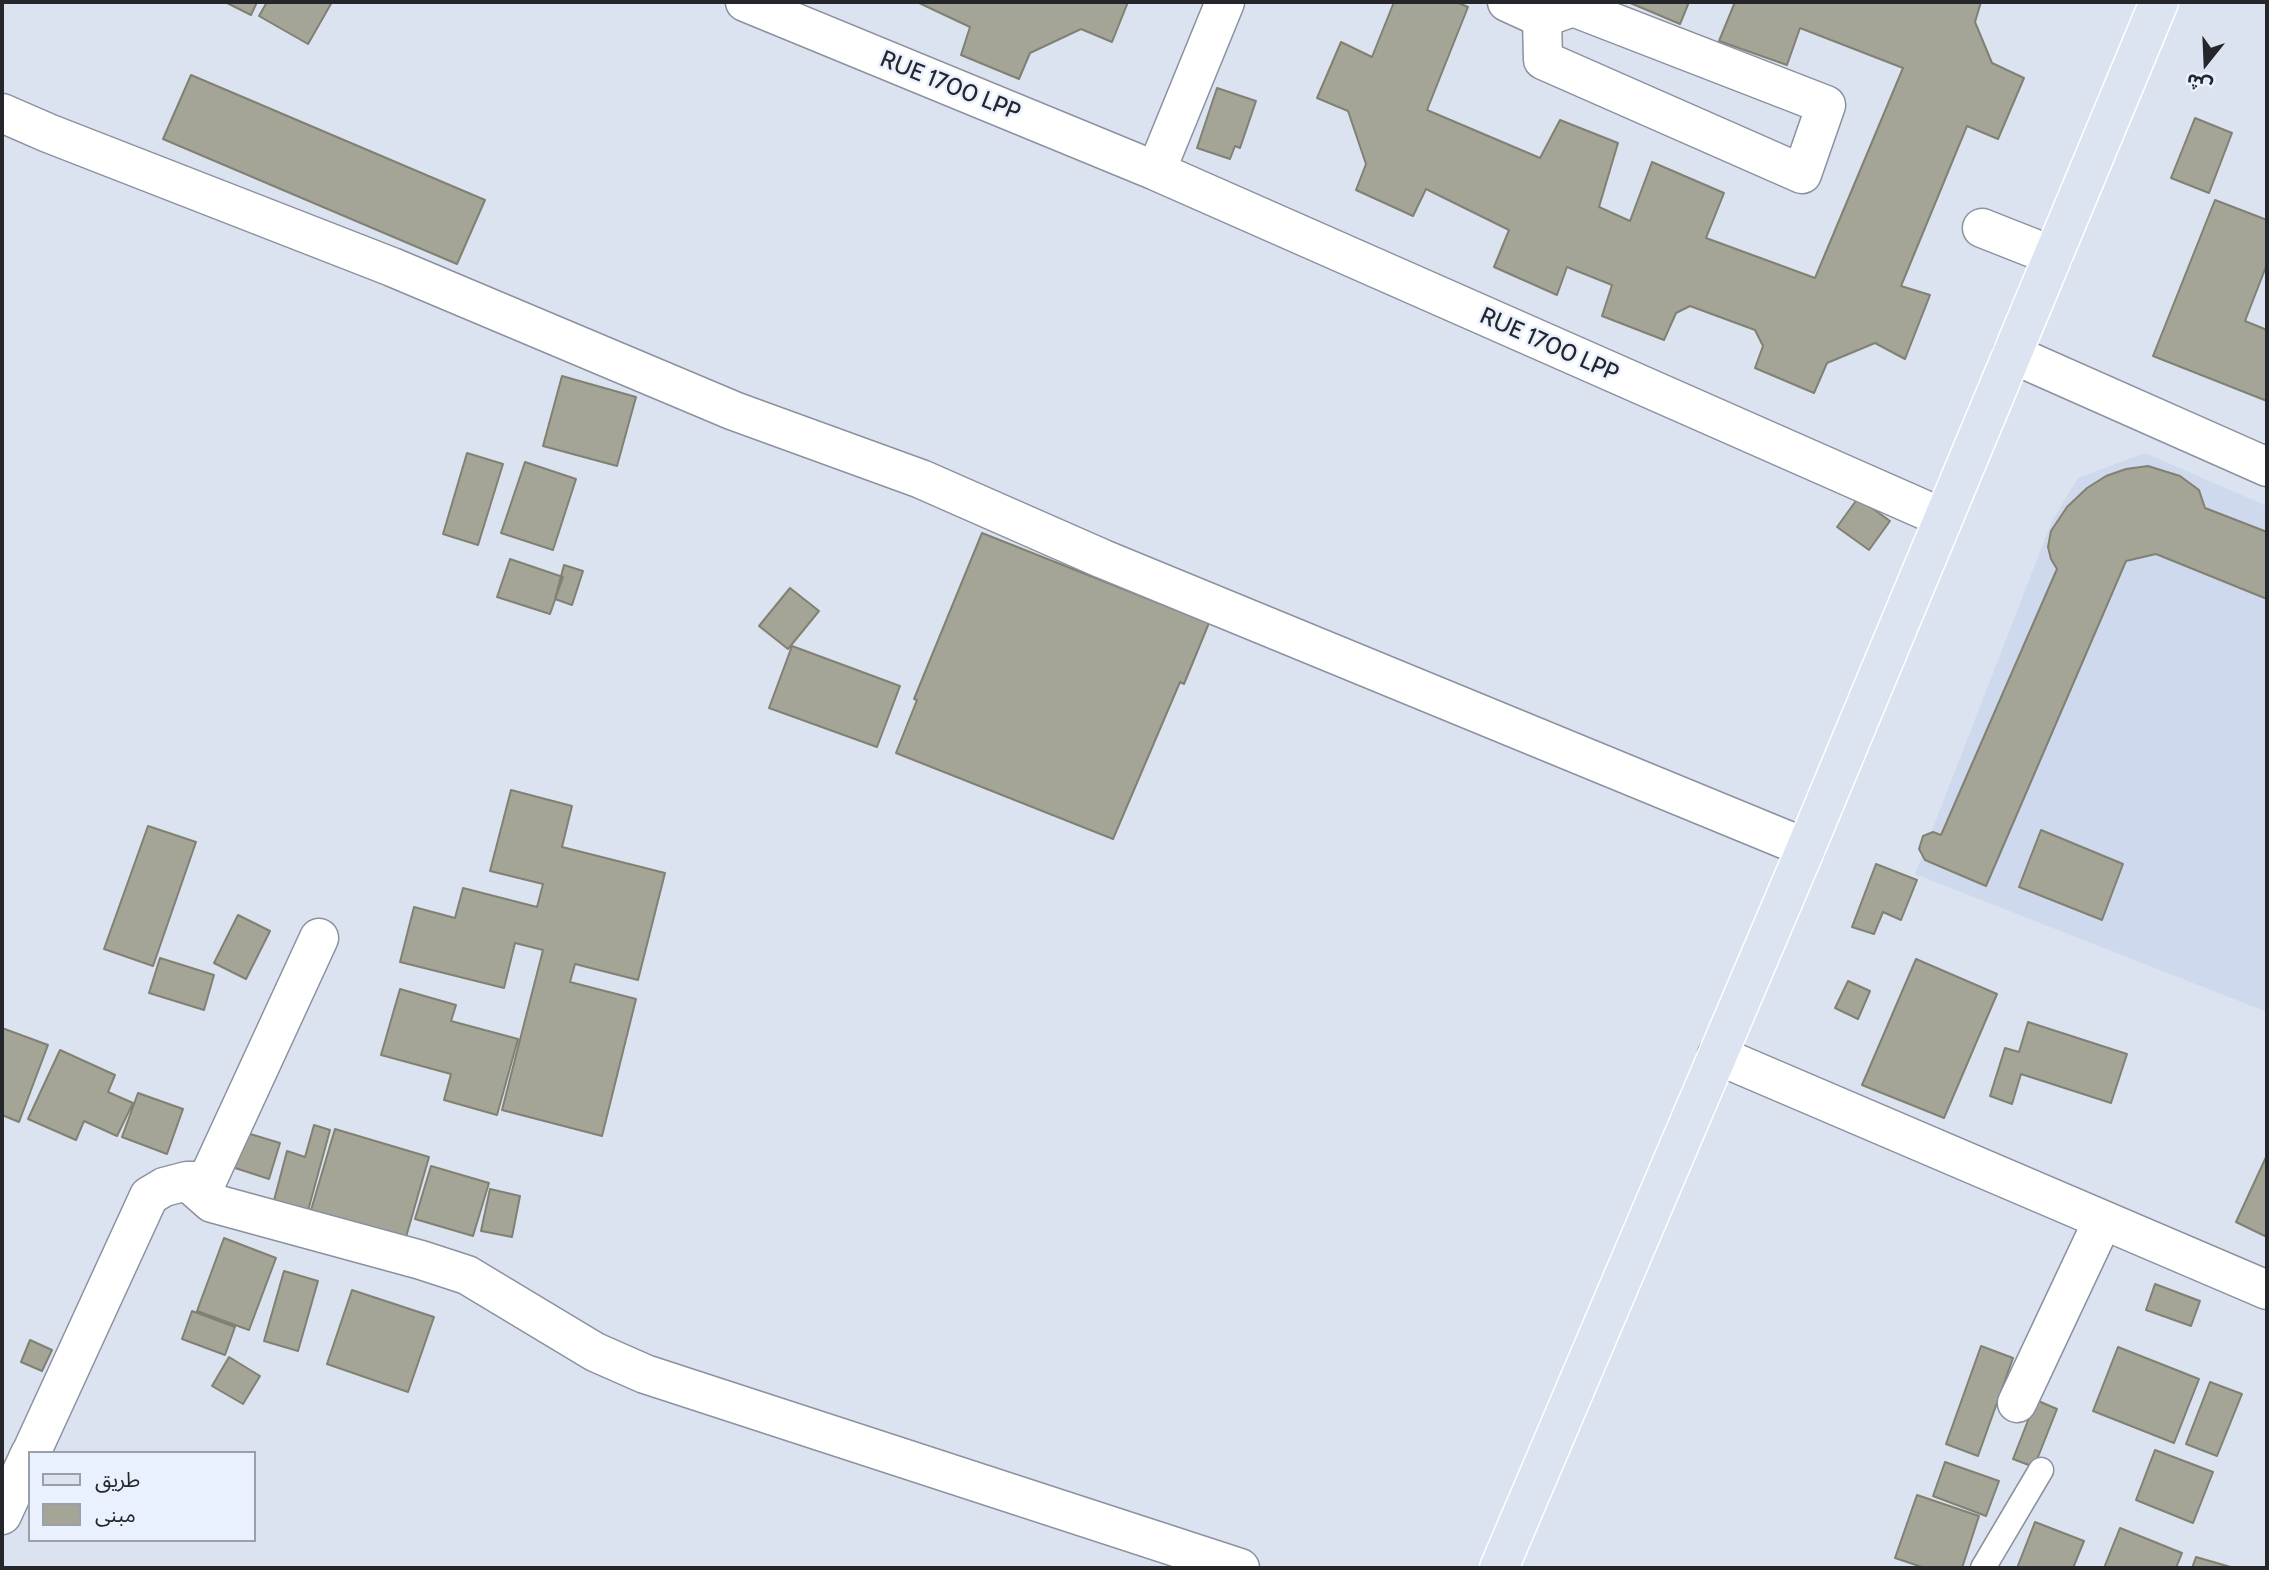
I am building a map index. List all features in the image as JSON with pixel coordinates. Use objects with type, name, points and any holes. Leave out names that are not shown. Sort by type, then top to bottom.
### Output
[{"type":"main road","points":[[1499,1568],[1806,848],[2160,2]]},
{"type":"street","name":"RUE 1700 LPP","points":[[745,2],[1156,171],[1943,518]]},
{"type":"street","points":[[1156,171],[1226,2]]},
{"type":"street","points":[[1507,2],[1542,18],[1573,7],[1826,105],[1802,174],[1543,60],[1542,18]]},
{"type":"street","points":[[2,113],[392,267],[734,411],[921,479],[1129,569],[1806,848]]},
{"type":"street","points":[[1982,228],[2053,256]]},
{"type":"street","points":[[2012,354],[2267,467]]},
{"type":"street","points":[[31,1451],[149,1196],[163,1187],[187,1181],[207,1181],[319,938]]},
{"type":"street","points":[[1717,1055],[2267,1290]]},
{"type":"street","points":[[187,1181],[212,1203],[467,1275],[595,1352],[645,1374],[1240,1568]]},
{"type":"street","points":[[2017,1403],[2103,1220]]},
{"type":"street","points":[[2,1515],[28,1458]]},
{"type":"lane","points":[[1983,1568],[2040,1470]]},
{"type":"shaded area","points":[[2145,453],[2267,506],[2267,1012],[1915,874],[2052,521],[2078,478]]},
{"type":"building","points":[[225,2],[257,2],[251,15]]},
{"type":"building","points":[[267,2],[332,2],[308,44],[259,16]]},
{"type":"building","points":[[917,2],[1128,2],[1112,42],[1081,29],[1030,53],[1019,79],[961,55],[970,27]]},
{"type":"building","points":[[1394,2],[1456,2],[1468,7],[1427,110],[1540,158],[1560,120],[1618,143],[1599,207],[1630,221],[1652,162],[1724,193],[1706,238],[1815,278],[1903,68],[1800,28],[1787,65],[1719,41],[1735,2],[1981,2],[1975,22],[1992,63],[2024,78],[1998,139],[1967,126],[1901,286],[1930,295],[1905,359],[1875,343],[1827,363],[1814,393],[1755,368],[1763,346],[1755,330],[1690,306],[1676,313],[1664,340],[1602,316],[1612,285],[1567,267],[1557,295],[1494,267],[1509,230],[1426,189],[1413,216],[1356,190],[1366,164],[1348,111],[1317,98],[1341,42],[1372,57]]},
{"type":"building","points":[[1628,2],[1689,2],[1680,24]]},
{"type":"building","points":[[191,75],[485,200],[457,264],[163,139]]},
{"type":"building","points":[[1217,88],[1256,101],[1240,148],[1235,146],[1230,159],[1197,148]]},
{"type":"building","points":[[2195,118],[2232,133],[2209,193],[2171,178]]},
{"type":"building","points":[[2215,200],[2267,220],[2267,264],[2245,321],[2267,330],[2267,401],[2153,356]]},
{"type":"building","points":[[562,376],[636,397],[617,466],[543,446]]},
{"type":"building","points":[[467,453],[503,464],[478,545],[443,534]]},
{"type":"building","points":[[525,462],[576,479],[553,550],[501,533]]},
{"type":"building","points":[[2148,466],[2180,476],[2199,490],[2205,508],[2267,532],[2267,599],[2156,554],[2126,561],[1986,886],[1925,860],[1919,849],[1923,836],[1933,832],[1941,835],[2057,569],[2048,547],[2051,531],[2067,507],[2087,488],[2106,476],[2126,469]]},
{"type":"building","points":[[1858,498],[1890,521],[1869,550],[1837,527]]},
{"type":"building","points":[[982,533],[1209,623],[1184,684],[1180,682],[1113,839],[896,753],[917,700],[914,699]]},
{"type":"building","points":[[510,559],[563,577],[550,614],[497,597]]},
{"type":"building","points":[[564,565],[583,571],[572,605],[555,599]]},
{"type":"building","points":[[790,588],[819,611],[788,649],[759,626]]},
{"type":"building","points":[[792,646],[900,686],[877,747],[769,708]]},
{"type":"building","points":[[511,790],[572,806],[562,847],[665,873],[638,980],[575,964],[570,982],[636,999],[602,1136],[502,1110],[543,950],[515,943],[504,988],[400,962],[414,907],[455,918],[463,888],[537,907],[543,884],[490,871]]},
{"type":"building","points":[[148,826],[196,842],[153,966],[104,949]]},
{"type":"building","points":[[2041,830],[2123,864],[2102,920],[2019,887]]},
{"type":"building","points":[[1876,864],[1917,880],[1901,920],[1883,912],[1874,934],[1852,927]]},
{"type":"building","points":[[238,915],[270,931],[246,979],[214,963]]},
{"type":"building","points":[[160,958],[214,975],[204,1010],[149,993]]},
{"type":"building","points":[[1916,959],[1997,994],[1944,1118],[1862,1085]]},
{"type":"building","points":[[1848,981],[1870,991],[1858,1019],[1835,1008]]},
{"type":"building","points":[[400,989],[456,1005],[451,1021],[518,1039],[497,1115],[444,1100],[451,1074],[381,1055]]},
{"type":"building","points":[[2028,1022],[2127,1054],[2111,1103],[2021,1074],[2012,1104],[1990,1096],[2005,1048],[2019,1052]]},
{"type":"building","points":[[2,1028],[48,1045],[19,1122],[2,1115]]},
{"type":"building","points":[[60,1050],[115,1075],[108,1092],[133,1103],[117,1136],[84,1121],[76,1140],[28,1119]]},
{"type":"building","points":[[138,1093],[183,1109],[167,1154],[122,1137]]},
{"type":"building","points":[[314,1125],[330,1130],[306,1218],[272,1208],[287,1151],[305,1157]]},
{"type":"building","points":[[335,1129],[429,1157],[406,1237],[311,1210]]},
{"type":"building","points":[[237,1130],[280,1143],[269,1179],[226,1165]]},
{"type":"building","points":[[2267,1155],[2267,1237],[2236,1222]]},
{"type":"building","points":[[431,1166],[489,1183],[473,1236],[415,1219]]},
{"type":"building","points":[[490,1189],[520,1196],[512,1237],[481,1231]]},
{"type":"building","points":[[224,1238],[276,1258],[249,1330],[197,1311]]},
{"type":"building","points":[[284,1271],[318,1281],[298,1351],[264,1341]]},
{"type":"building","points":[[2155,1284],[2200,1301],[2191,1326],[2146,1310]]},
{"type":"building","points":[[352,1290],[434,1317],[408,1392],[327,1364]]},
{"type":"building","points":[[192,1311],[235,1327],[225,1355],[182,1339]]},
{"type":"building","points":[[30,1340],[52,1350],[42,1371],[21,1362]]},
{"type":"building","points":[[1981,1346],[2013,1358],[1978,1456],[1946,1444]]},
{"type":"building","points":[[2118,1347],[2199,1379],[2174,1443],[2093,1411]]},
{"type":"building","points":[[229,1357],[260,1376],[243,1404],[212,1386]]},
{"type":"building","points":[[2210,1382],[2242,1394],[2217,1456],[2186,1444]]},
{"type":"building","points":[[2036,1400],[2057,1409],[2034,1467],[2013,1459]]},
{"type":"building","points":[[2155,1450],[2213,1472],[2193,1523],[2136,1500]]},
{"type":"building","points":[[1945,1462],[1999,1481],[1986,1516],[1933,1496]]},
{"type":"building","points":[[1917,1495],[1979,1516],[1962,1568],[1925,1568],[1895,1558]]},
{"type":"building","points":[[2035,1522],[2084,1541],[2073,1568],[2017,1568]]},
{"type":"building","points":[[2120,1528],[2182,1553],[2176,1568],[2104,1568]]},
{"type":"building","points":[[2196,1557],[2234,1568],[2192,1568]]}]
